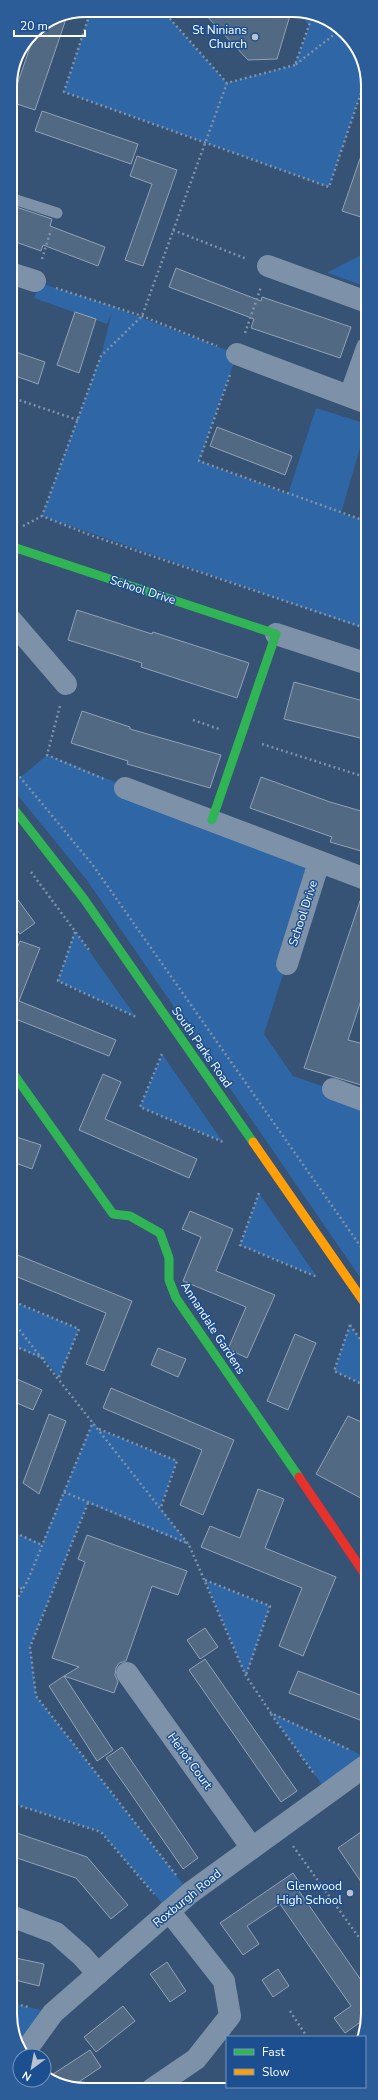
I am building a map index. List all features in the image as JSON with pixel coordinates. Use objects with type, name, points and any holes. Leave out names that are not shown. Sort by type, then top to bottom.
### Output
[{"type":"street","points":[[268,266],[361,300]]},
{"type":"street","points":[[17,275],[34,281]]},
{"type":"street","points":[[238,354],[359,399],[361,388]]},
{"type":"street","name":"School Drive","points":[[17,548],[361,662]]},
{"type":"street","points":[[17,628],[66,684]]},
{"type":"street","points":[[212,820],[276,634]]},
{"type":"street","points":[[125,788],[361,877]]},
{"type":"street","name":"South Parks Road","points":[[17,813],[84,899],[361,1298]]},
{"type":"street","name":"School Drive","points":[[287,964],[319,862]]},
{"type":"street","name":"Annandale Gardens","points":[[17,1079],[113,1214],[130,1216],[160,1233],[170,1258],[169,1280],[176,1298],[361,1569]]},
{"type":"street","points":[[333,1089],[361,1099]]},
{"type":"street","name":"Heriot Court","points":[[127,1673],[252,1848]]},
{"type":"street","name":"Roxburgh Road","points":[[28,2048],[53,2013],[169,1911],[190,1893],[328,1793],[361,1758]]},
{"type":"street","points":[[161,2083],[196,2060],[230,2016],[224,1981],[169,1911]]},
{"type":"street","points":[[17,1918],[56,1933],[82,1956],[98,1974]]},
{"type":"lane","points":[[17,200],[57,213]]},
{"type":"path","points":[[89,17],[64,92],[329,187],[361,93]]},
{"type":"path","points":[[168,17],[227,82]]},
{"type":"path","points":[[295,65],[311,20]]},
{"type":"path","points":[[227,82],[295,65],[336,33]]},
{"type":"path","points":[[17,529],[42,516],[101,356],[142,316],[227,82]]},
{"type":"path","points":[[57,213],[34,281],[142,316],[238,354]]},
{"type":"path","points":[[173,230],[268,266],[199,461],[361,519]]},
{"type":"path","points":[[17,399],[78,420]]},
{"type":"path","points":[[42,516],[96,537],[361,627]]},
{"type":"path","points":[[66,684],[47,755],[125,788]]},
{"type":"path","points":[[193,720],[240,737],[361,776]]},
{"type":"path","points":[[17,773],[92,864],[361,1247]]},
{"type":"path","points":[[75,931],[58,980],[136,1017]]},
{"type":"path","points":[[162,1054],[140,1107],[223,1142]]},
{"type":"path","points":[[259,1193],[240,1245],[317,1277]]},
{"type":"path","points":[[17,1303],[79,1329],[59,1378]]},
{"type":"path","points":[[350,1325],[334,1371],[361,1384]]},
{"type":"path","points":[[17,1326],[45,1360],[189,1545],[246,1676],[328,1793]]},
{"type":"path","points":[[17,1347],[45,1360]]},
{"type":"path","points":[[17,1599],[23,1589],[93,1422]]},
{"type":"path","points":[[98,1429],[177,1461],[160,1508]]},
{"type":"path","points":[[64,1492],[189,1545]]},
{"type":"path","points":[[88,1503],[30,1647],[36,1696],[190,1893]]},
{"type":"path","points":[[17,1535],[42,1544]]},
{"type":"path","points":[[205,1580],[270,1606],[246,1676]]},
{"type":"path","points":[[17,1587],[23,1589]]},
{"type":"path","points":[[271,1713],[361,1758]]},
{"type":"path","points":[[17,1805],[101,1832],[169,1911]]},
{"type":"path","points":[[280,1828],[361,1940]]},
{"type":"path","points":[[290,2011],[306,2036]]},
{"type":"shaded area","points":[[89,17],[168,17],[227,83],[295,65],[309,26],[303,18],[306,18],[327,26],[344,40],[356,59],[359,68],[361,86],[361,93],[329,187],[64,92]]},
{"type":"shaded area","points":[[361,255],[361,285],[328,272]]},
{"type":"shaded area","points":[[40,283],[113,307],[237,354],[199,461],[288,494],[316,408],[361,422],[361,445],[341,513],[361,520],[361,628],[42,516],[101,356],[112,312],[107,324],[34,298]]},
{"type":"shaded area","points":[[47,755],[319,862],[264,1034],[293,1076],[361,1100],[361,1279],[86,879],[17,795],[17,780]]},
{"type":"shaded area","points":[[75,931],[136,1017],[58,981]]},
{"type":"shaded area","points":[[162,1054],[223,1142],[140,1107]]},
{"type":"shaded area","points":[[259,1193],[317,1277],[240,1245]]},
{"type":"shaded area","points":[[17,1303],[79,1329],[59,1378],[45,1360],[17,1347]]},
{"type":"shaded area","points":[[350,1325],[361,1340],[361,1384],[334,1371]]},
{"type":"shaded area","points":[[93,1422],[99,1429],[177,1461],[160,1508],[189,1545],[88,1503],[30,1647],[36,1696],[190,1893],[169,1911],[101,1832],[17,1805],[17,1599],[22,1590],[17,1587],[17,1534],[42,1544]]},
{"type":"shaded area","points":[[205,1580],[270,1606],[246,1676]]},
{"type":"shaded area","points":[[271,1713],[361,1755],[361,1764],[328,1793]]},
{"type":"shaded area","points":[[17,2004],[53,2013],[28,2048],[24,2045],[21,2036],[18,2023]]},
{"type":"building","name":"St Ninians Church","points":[[208,17],[290,17],[277,59],[248,60]]},
{"type":"building","points":[[65,21],[35,110],[17,104],[17,85],[31,44],[40,34],[51,26]]},
{"type":"building","points":[[42,111],[138,144],[131,164],[35,131]]},
{"type":"building","points":[[137,156],[177,170],[143,266],[125,260],[152,184],[130,176]]},
{"type":"building","points":[[361,156],[361,217],[342,211]]},
{"type":"building","points":[[17,207],[52,219],[50,226],[105,247],[98,266],[43,245],[41,251],[17,242]]},
{"type":"building","points":[[176,268],[261,301],[262,297],[351,327],[340,358],[251,328],[254,319],[169,287]]},
{"type":"building","points":[[75,312],[96,319],[79,373],[57,365]]},
{"type":"building","points":[[17,352],[45,362],[38,384],[17,376]]},
{"type":"building","points":[[217,427],[292,456],[285,475],[210,446]]},
{"type":"building","points":[[77,610],[152,634],[153,632],[249,663],[237,698],[141,667],[142,663],[68,640]]},
{"type":"building","points":[[294,682],[361,700],[361,738],[284,719]]},
{"type":"building","points":[[82,711],[130,727],[130,729],[221,755],[210,788],[127,764],[128,761],[71,743]]},
{"type":"building","points":[[261,777],[330,802],[361,811],[361,851],[330,842],[332,837],[250,808]]},
{"type":"building","points":[[361,898],[361,1000],[348,1040],[361,1043],[361,1085],[304,1068]]},
{"type":"building","points":[[17,899],[35,923],[20,934],[17,930]]},
{"type":"building","points":[[20,941],[40,948],[19,1001],[116,1040],[109,1056],[17,1020],[17,948]]},
{"type":"building","points":[[103,1074],[121,1082],[105,1119],[197,1159],[189,1178],[79,1130]]},
{"type":"building","points":[[17,1137],[41,1145],[32,1169],[17,1164]]},
{"type":"building","points":[[190,1211],[233,1229],[216,1271],[275,1295],[247,1358],[228,1349],[246,1307],[183,1281],[201,1237],[182,1229]]},
{"type":"building","points":[[17,1255],[132,1301],[104,1371],[86,1364],[106,1313],[17,1277]]},
{"type":"building","points":[[295,1334],[316,1343],[288,1410],[267,1401]]},
{"type":"building","points":[[158,1348],[186,1359],[178,1377],[151,1365]]},
{"type":"building","points":[[17,1379],[42,1390],[33,1410],[17,1403]]},
{"type":"building","points":[[111,1388],[234,1440],[203,1515],[180,1505],[202,1450],[103,1408]]},
{"type":"building","points":[[49,1414],[66,1421],[39,1494],[23,1483]]},
{"type":"building","points":[[348,1416],[361,1422],[361,1498],[316,1474]]},
{"type":"building","points":[[258,1489],[284,1499],[265,1548],[336,1577],[303,1656],[279,1646],[302,1588],[201,1547],[210,1526],[240,1538]]},
{"type":"building","points":[[87,1535],[187,1571],[178,1595],[152,1586],[126,1661],[119,1663],[116,1668],[115,1675],[118,1682],[114,1693],[64,1676],[79,1667],[52,1658],[85,1562],[78,1559]]},
{"type":"building","points":[[205,1628],[218,1647],[200,1659],[187,1640]]},
{"type":"building","points":[[205,1659],[297,1791],[281,1802],[189,1670]]},
{"type":"building","points":[[298,1671],[361,1695],[361,1720],[289,1693]]},
{"type":"building","points":[[64,1676],[113,1750],[97,1761],[49,1686]]},
{"type":"building","points":[[122,1747],[198,1858],[183,1869],[106,1758]]},
{"type":"building","points":[[361,1832],[361,1882],[338,1848]]},
{"type":"building","points":[[17,1833],[87,1857],[128,1905],[111,1919],[76,1878],[17,1858]]},
{"type":"building","points":[[293,1873],[303,1888],[299,1891],[361,1980],[360,2022],[345,2033],[334,2018],[351,2006],[280,1904],[247,1926],[259,1944],[243,1955],[220,1923]]},
{"type":"building","points":[[17,1958],[44,1964],[39,1986],[17,1980]]},
{"type":"building","points":[[167,1962],[186,1991],[170,2002],[150,1974]]},
{"type":"building","points":[[278,1969],[289,1986],[273,1997],[262,1980]]},
{"type":"building","points":[[123,2006],[135,2021],[96,2052],[84,2037]]},
{"type":"building","points":[[90,2050],[101,2067],[78,2082],[59,2078],[52,2075]]},
{"type":"traffic: fast","points":[[17,548],[276,634],[212,820]]},
{"type":"traffic: fast","points":[[17,813],[84,899],[253,1142]]},
{"type":"traffic: fast","points":[[17,1079],[113,1214],[130,1216],[160,1233],[169,1258],[169,1280],[176,1298],[299,1477]]},
{"type":"traffic: slow","points":[[253,1142],[361,1298]]},
{"type":"traffic: jam","points":[[299,1477],[361,1569]]},
{"type":"place","name":"St Ninians Church","points":[[255,37]]},
{"type":"place","name":"Glenwood High School","points":[[350,1893]]}]
